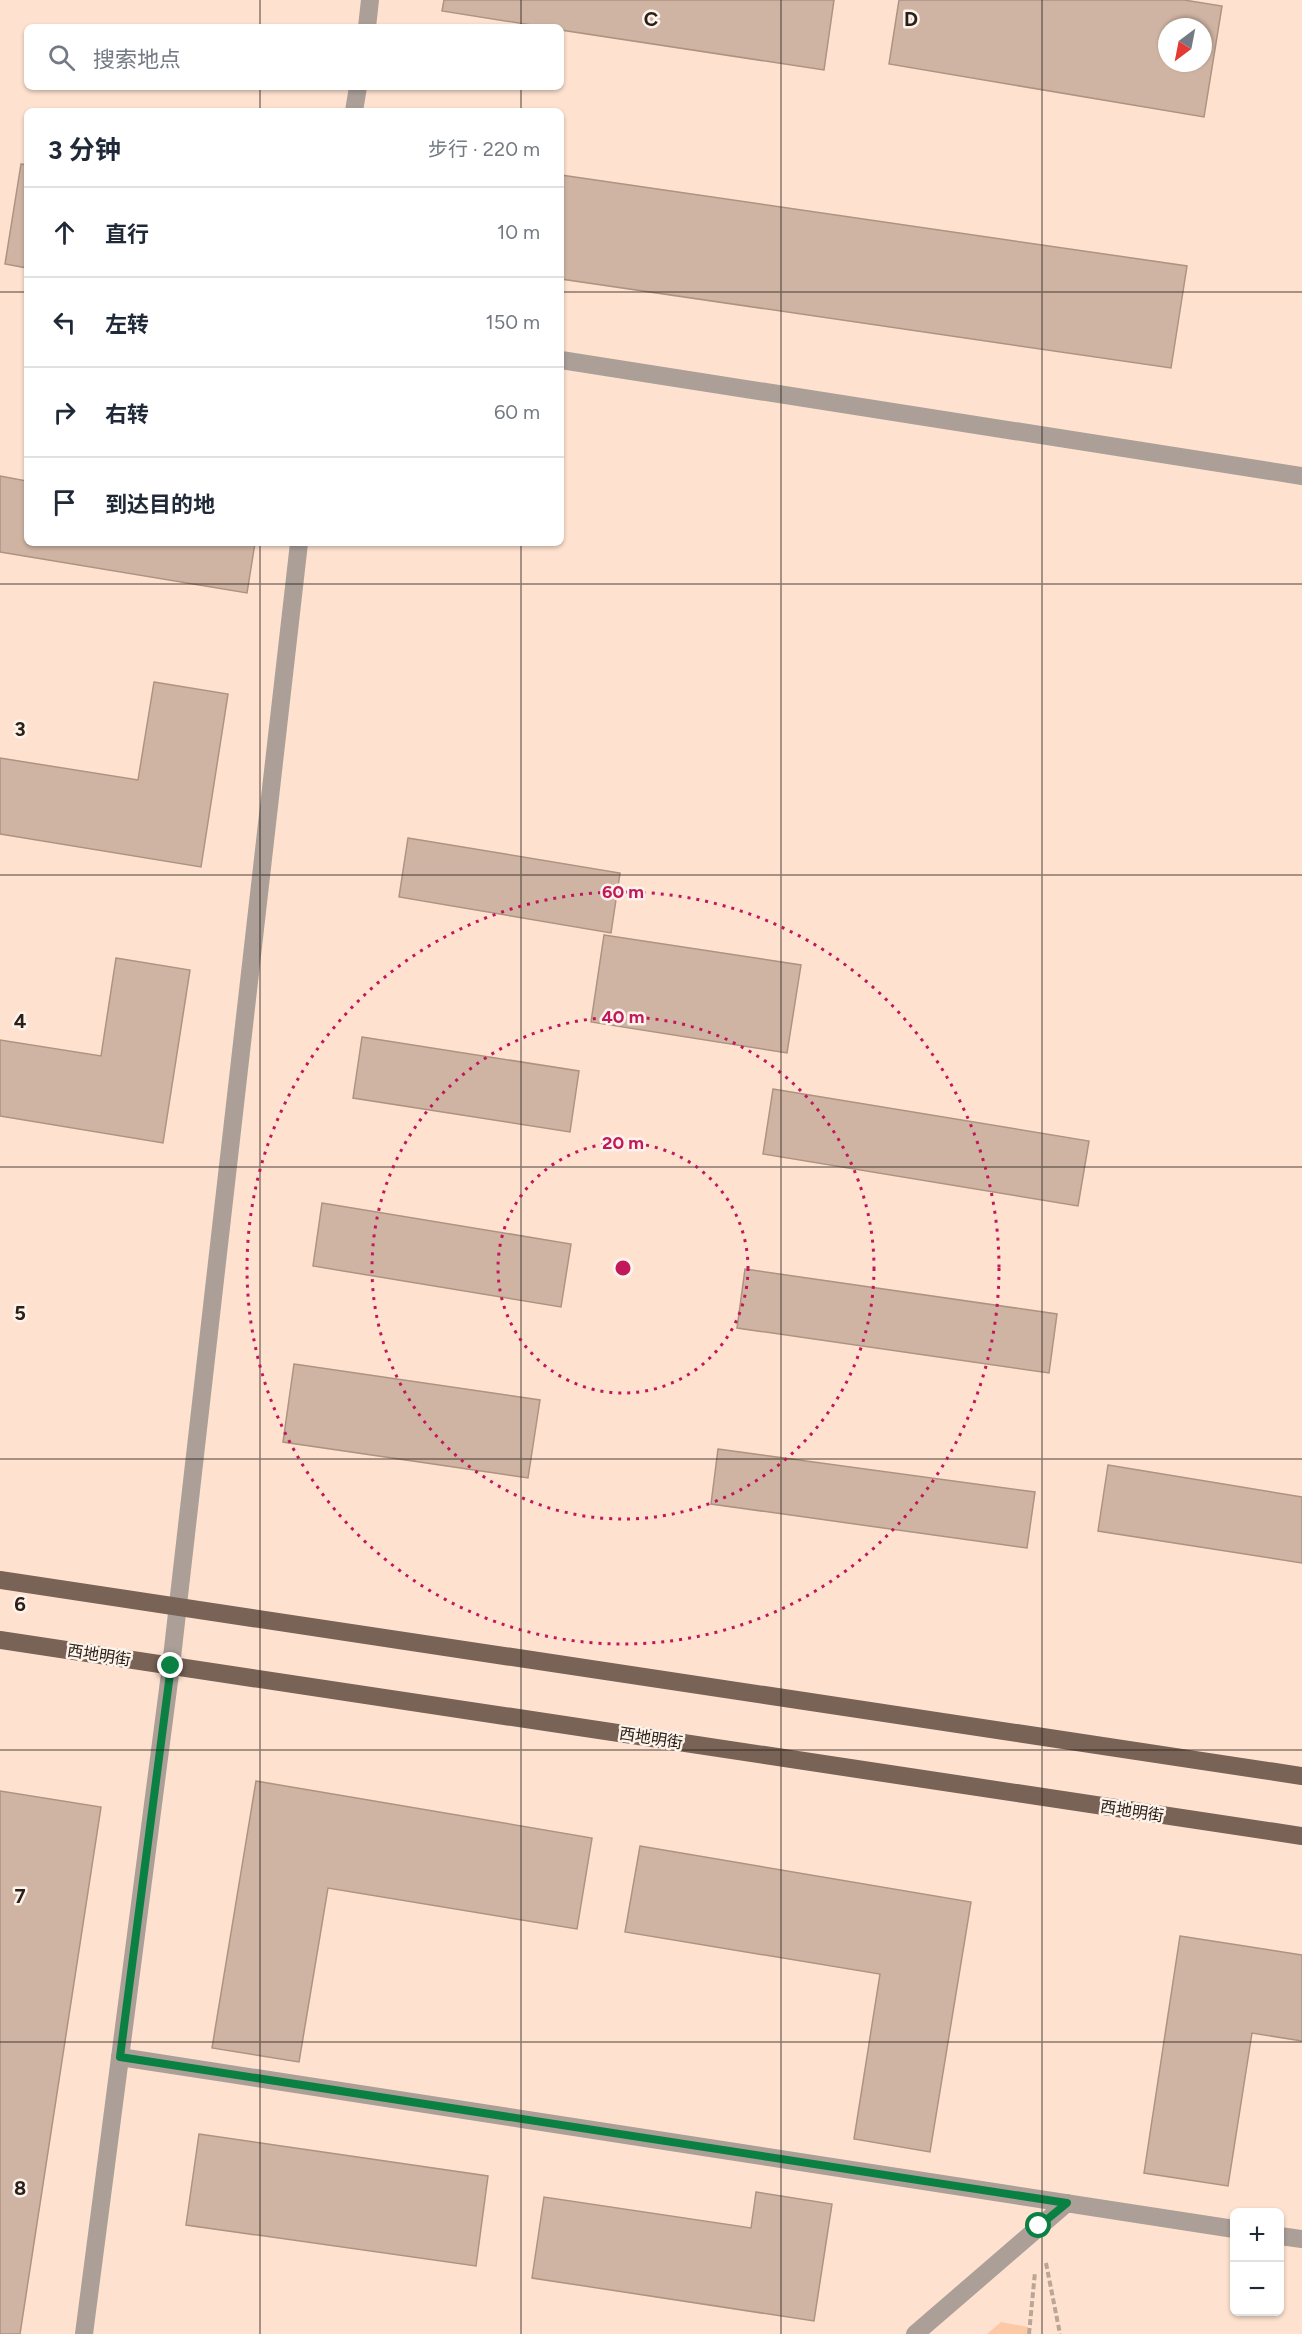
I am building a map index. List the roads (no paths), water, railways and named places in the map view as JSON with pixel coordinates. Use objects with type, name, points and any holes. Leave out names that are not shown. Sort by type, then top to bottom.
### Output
[{"type":"main road","points":[[0,1580],[1302,1776]]},
{"type":"main road","name":"西地明街","points":[[0,1640],[1302,1836]]},
{"type":"street","points":[[366,24],[370,0]]},
{"type":"street","points":[[354,108],[358,90]]},
{"type":"street","points":[[564,360],[1302,476]]},
{"type":"street","points":[[84,2334],[171,1666],[299,546]]},
{"type":"street","points":[[120,2057],[1230,2228]]},
{"type":"street","points":[[915,2334],[1067,2203]]},
{"type":"street","points":[[1284,2237],[1302,2239]]}]
